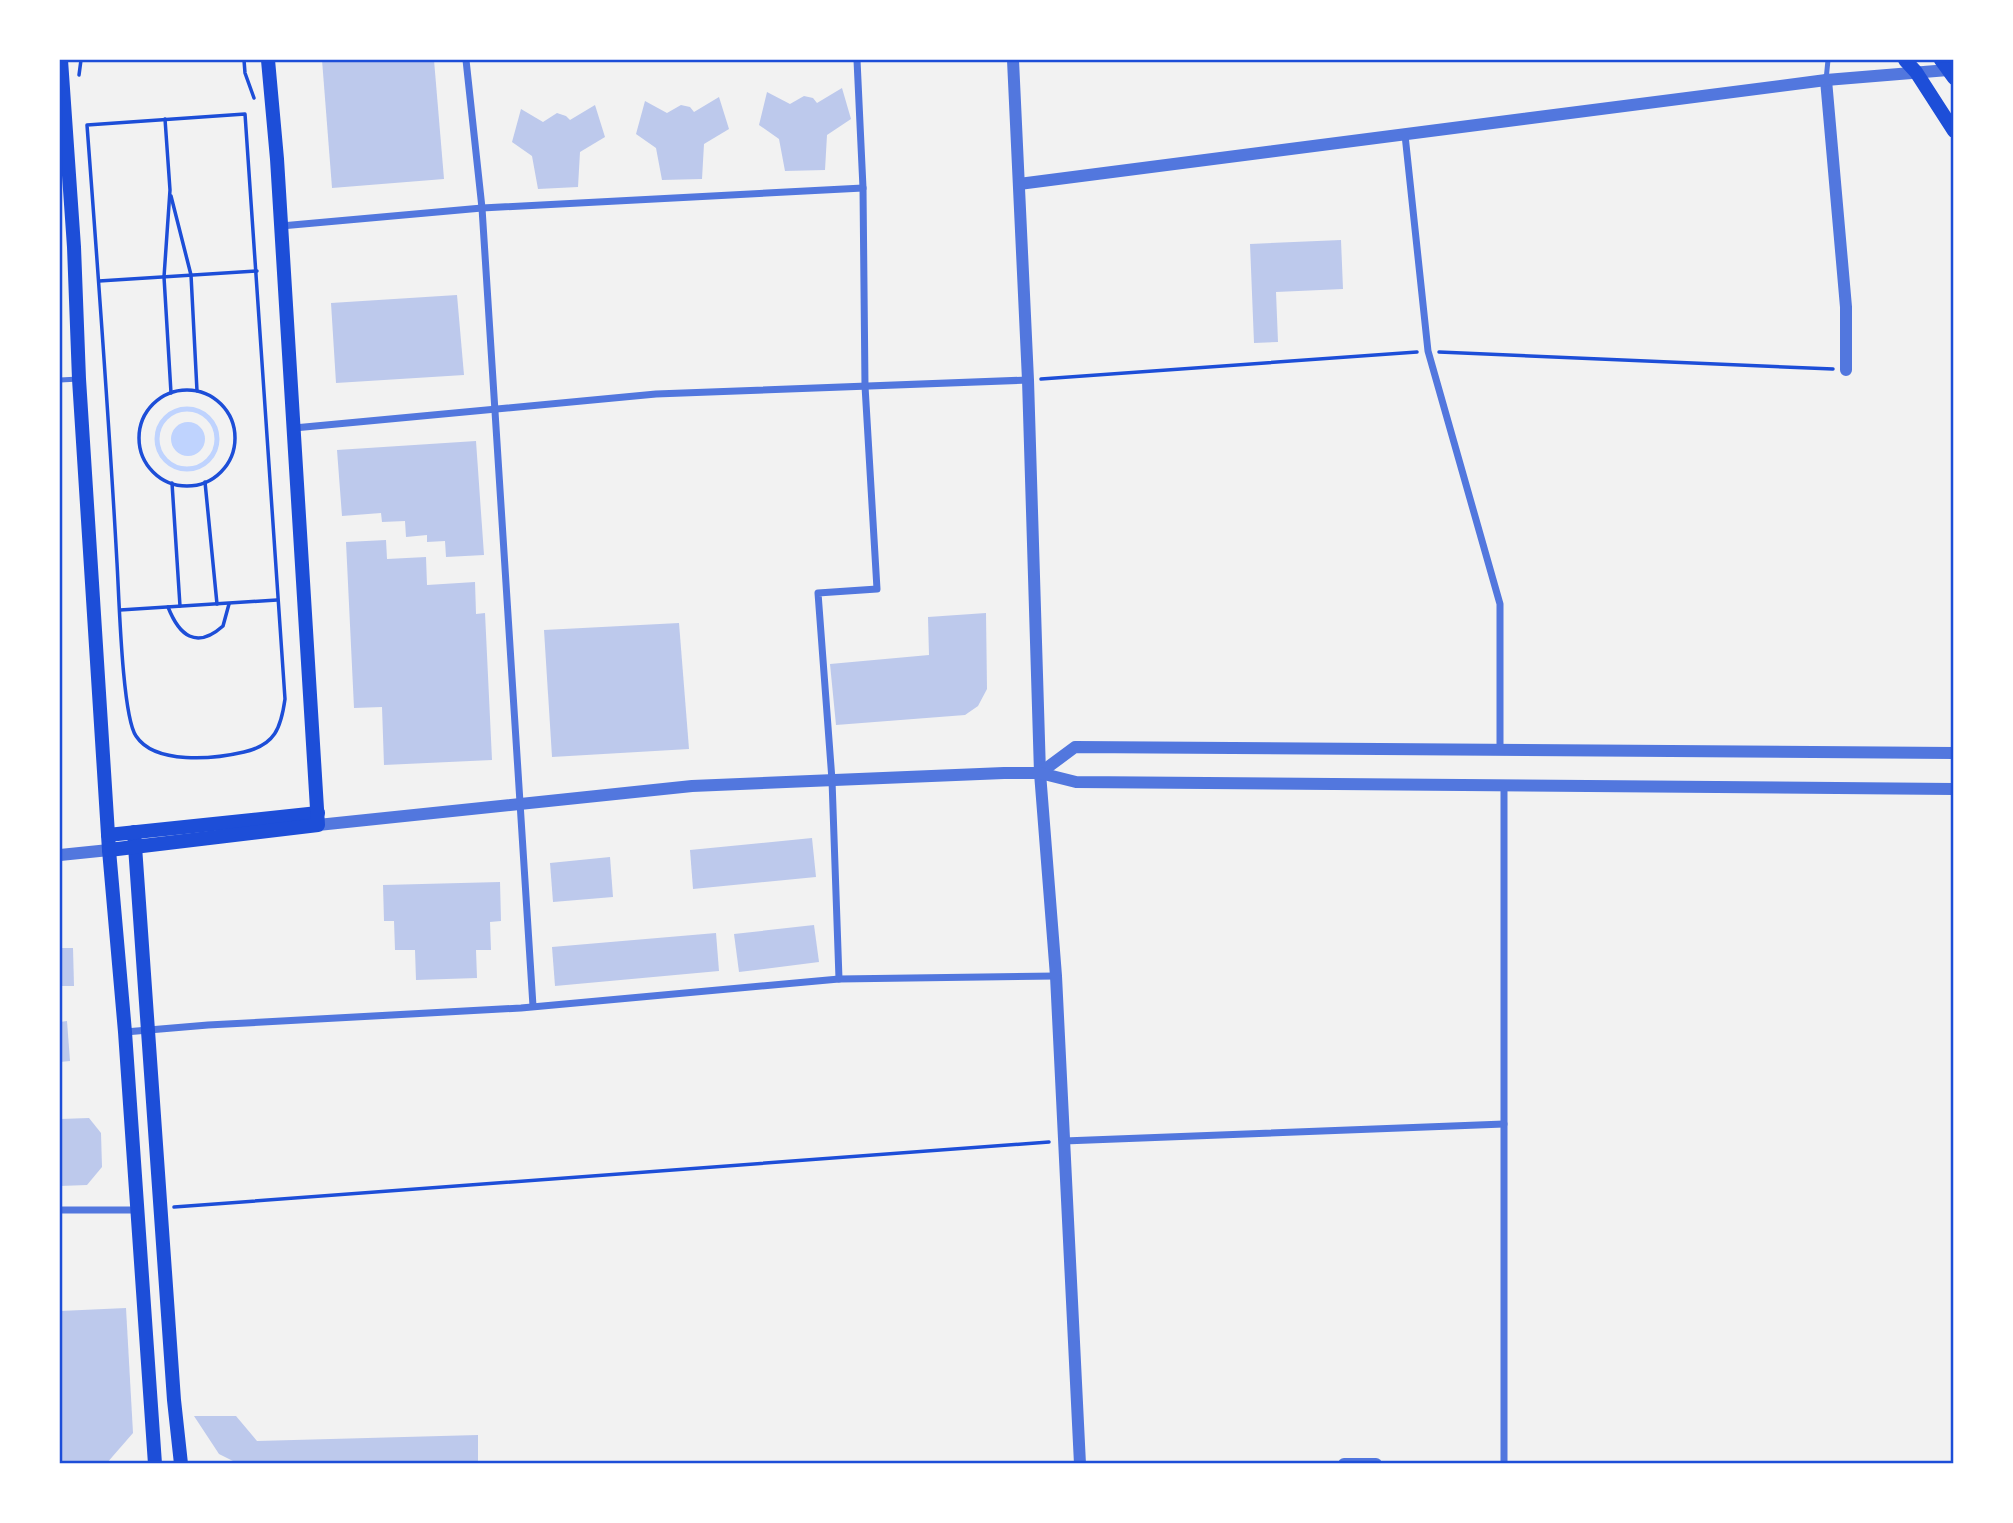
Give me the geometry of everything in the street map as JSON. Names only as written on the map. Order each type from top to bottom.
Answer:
[{"type":"main road","points":[[61,60],[108,843],[125,1032],[155,1464]]},
{"type":"main road","points":[[108,843],[318,819],[274,111],[268,60]]},
{"type":"main road","points":[[1905,60],[1916,72],[1954,131]]},
{"type":"main road","points":[[134,840],[174,1400],[181,1464]]},
{"type":"street","points":[[467,60],[482,208],[533,1006]]},
{"type":"street","points":[[839,979],[832,780],[818,593],[877,589],[865,386],[863,188],[857,60]]},
{"type":"street","points":[[1013,60],[1028,380],[1040,773],[1056,976],[1080,1464]]},
{"type":"street","points":[[1019,184],[1826,80],[1950,69]]},
{"type":"street","points":[[1826,80],[1846,307],[1846,370]]},
{"type":"street","points":[[1405,135],[1428,351],[1500,604],[1500,749]]},
{"type":"street","points":[[281,226],[482,208],[863,188]]},
{"type":"street","points":[[294,428],[656,394],[1028,380]]},
{"type":"street","points":[[1040,773],[1075,747],[1954,753]]},
{"type":"street","points":[[318,819],[345,822],[692,786],[1040,773],[1076,782],[1954,789]]},
{"type":"street","points":[[1504,785],[1504,1464]]},
{"type":"street","points":[[60,855],[77,853],[108,843]]},
{"type":"street","points":[[125,1032],[533,1006],[839,979],[1056,976]]},
{"type":"street","points":[[1065,1141],[1504,1124]]},
{"type":"street","points":[[60,1210],[136,1210]]},
{"type":"street","points":[[1344,1464],[1376,1464]]},
{"type":"lane","points":[[1826,80],[1828,60]]},
{"type":"lane","points":[[60,380],[79,379]]},
{"type":"path","points":[[245,114],[285,699],[282,723],[262,747],[236,754],[177,758],[163,756],[143,745],[135,735],[129,715],[87,125],[165,119],[245,114]]},
{"type":"path","points":[[165,119],[170,190],[164,277],[171,393]]},
{"type":"path","points":[[170,190],[191,275],[197,391]]},
{"type":"path","points":[[99,281],[257,271]]},
{"type":"path","points":[[197,391],[211,397],[223,407],[231,419],[233,449],[228,463],[218,474],[205,482],[191,486],[172,483],[159,477],[147,465],[140,450],[139,434],[143,418],[152,404],[171,393],[197,391]]},
{"type":"path","points":[[205,482],[217,604]]},
{"type":"path","points":[[172,483],[180,606]]},
{"type":"path","points":[[120,610],[277,600]]},
{"type":"path","points":[[168,607],[175,624],[183,633],[195,638],[215,634],[223,626],[229,603]]},
{"type":"path","points":[[160,1208],[1065,1141]]},
{"type":"water","points":[[188,422],[200,427],[205,439],[200,451],[188,456],[176,451],[171,439],[176,427]]},
{"type":"building","points":[[322,60],[434,60],[444,179],[332,188]]},
{"type":"building","points":[[842,88],[851,119],[827,135],[825,170],[785,171],[779,139],[759,125],[767,92],[790,104],[804,96],[813,98],[817,103]]},
{"type":"building","points":[[719,97],[729,129],[704,144],[702,179],[662,180],[656,148],[636,134],[645,101],[667,113],[681,105],[690,107],[694,112]]},
{"type":"building","points":[[595,105],[605,137],[580,152],[578,187],[538,189],[532,156],[512,142],[521,109],[543,122],[557,113],[570,120]]},
{"type":"building","points":[[1341,240],[1343,289],[1276,292],[1278,342],[1254,343],[1250,244]]},
{"type":"building","points":[[457,295],[464,375],[336,383],[331,303]]},
{"type":"building","points":[[476,441],[484,555],[446,557],[445,541],[427,542],[427,535],[406,537],[405,521],[382,522],[381,513],[342,516],[337,450]]},
{"type":"building","points":[[386,540],[387,559],[426,557],[427,585],[475,582],[476,614],[485,613],[492,760],[384,765],[382,707],[354,708],[346,542]]},
{"type":"building","points":[[986,613],[987,689],[978,706],[965,715],[836,725],[830,664],[929,655],[928,617]]},
{"type":"building","points":[[679,623],[689,749],[552,757],[544,630]]},
{"type":"building","points":[[812,838],[816,877],[693,889],[690,850]]},
{"type":"building","points":[[610,857],[613,897],[553,902],[550,863]]},
{"type":"building","points":[[500,882],[501,921],[490,922],[491,950],[476,950],[477,978],[416,980],[415,950],[395,950],[394,921],[384,921],[383,885]]},
{"type":"building","points":[[814,925],[819,962],[739,972],[734,934]]},
{"type":"building","points":[[716,933],[719,971],[555,986],[552,947]]},
{"type":"building","points":[[60,948],[73,948],[74,986],[60,986]]},
{"type":"building","points":[[67,1021],[70,1061],[60,1062],[60,1022]]},
{"type":"building","points":[[89,1118],[101,1133],[102,1167],[87,1185],[60,1186],[60,1119]]},
{"type":"building","points":[[126,1308],[133,1433],[106,1464],[60,1464],[60,1311]]},
{"type":"building","points":[[194,1416],[236,1416],[257,1441],[478,1435],[478,1464],[239,1464],[219,1454]]},
{"type":"waterway","points":[[181,409],[193,409],[212,422],[217,439],[215,451],[204,464],[193,469],[181,469],[162,456],[157,445],[157,433],[170,414],[181,409]]}]
